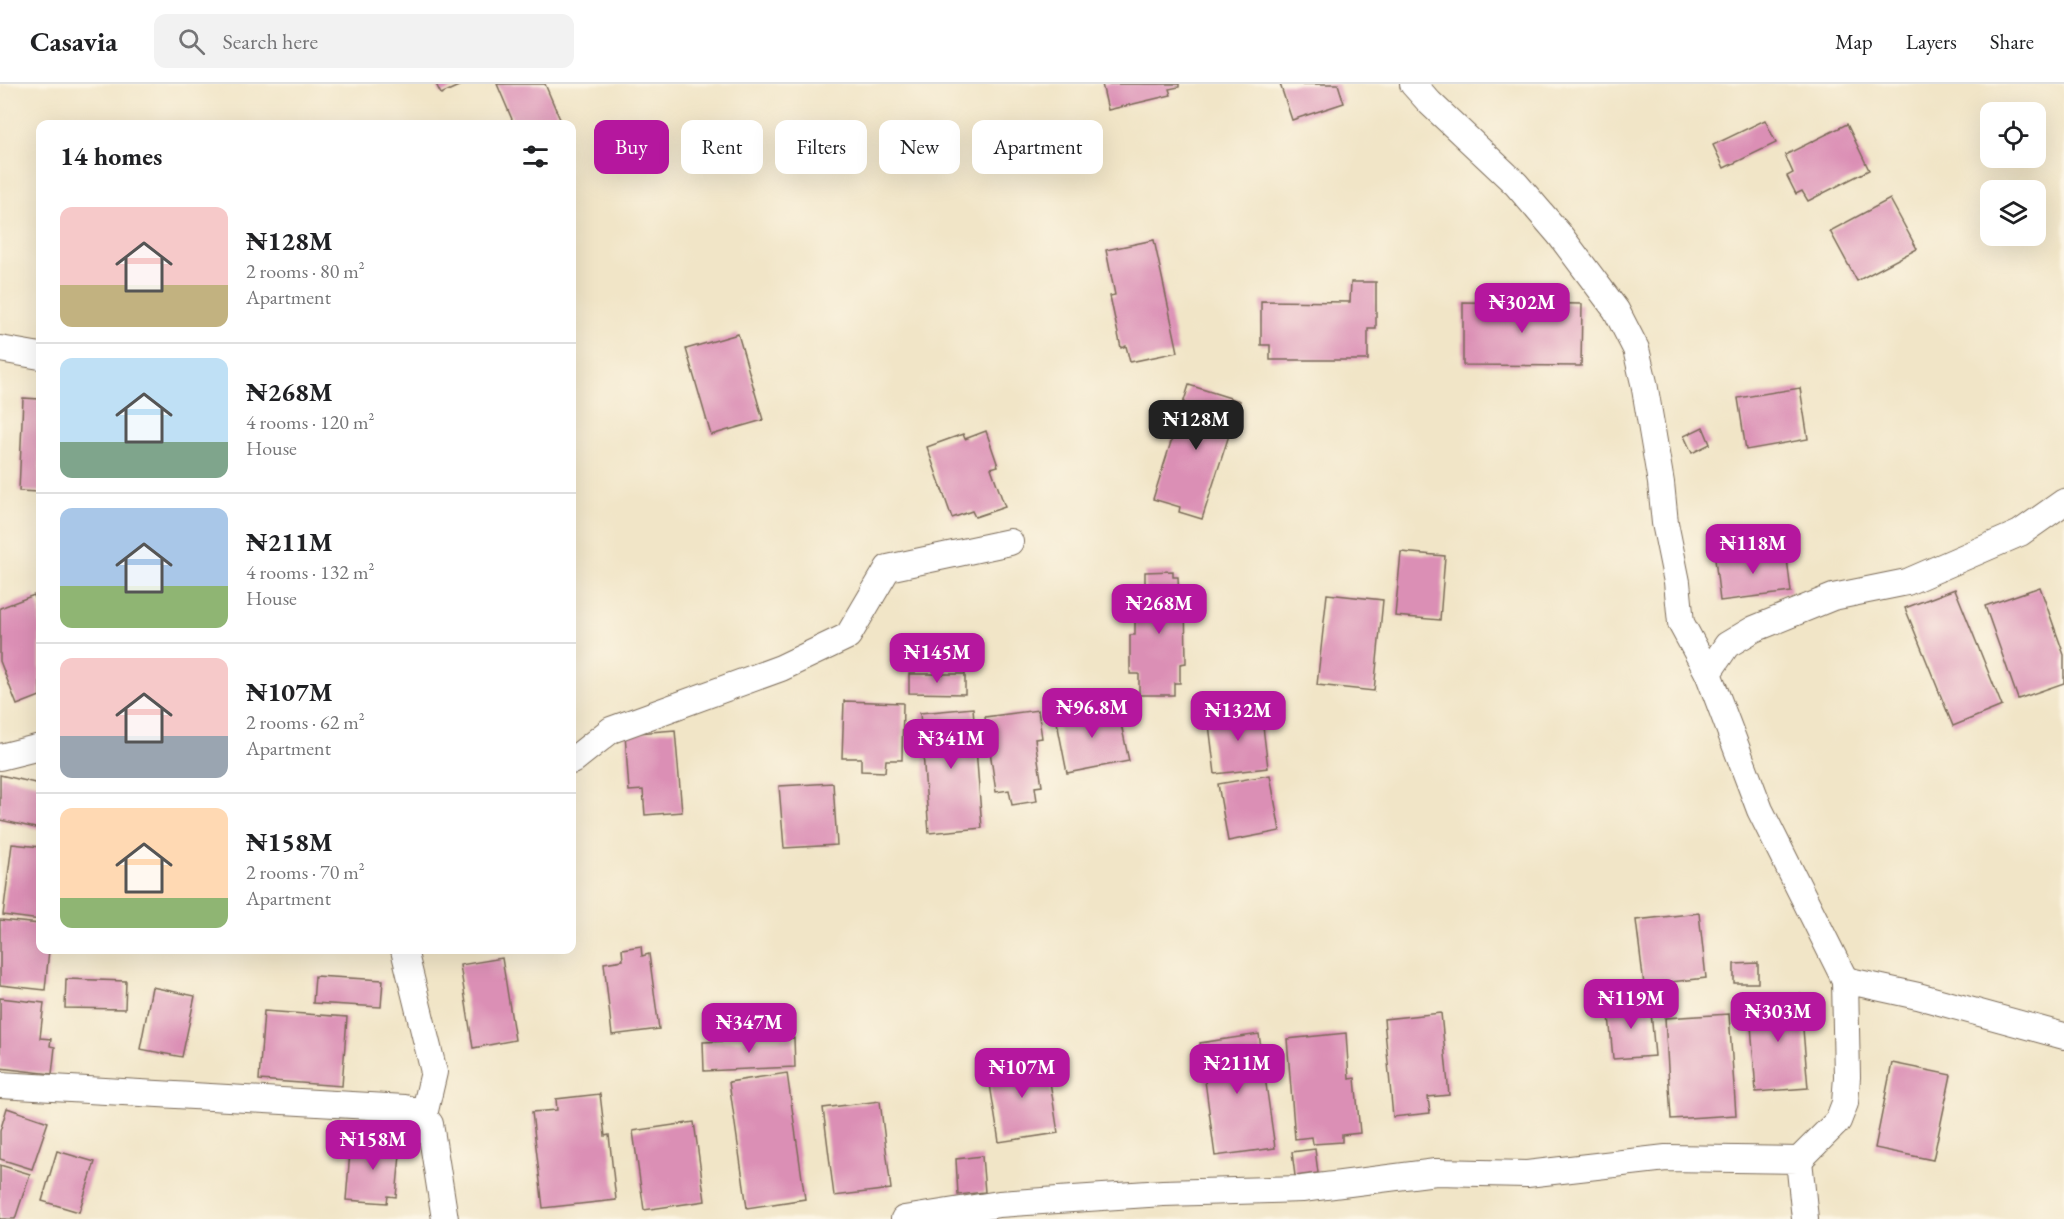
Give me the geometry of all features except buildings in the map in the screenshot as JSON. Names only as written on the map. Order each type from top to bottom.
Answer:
[{"type":"street","points":[[904,1219],[1000,1212],[1163,1193],[1302,1189],[1436,1172],[1527,1174],[1666,1158],[1799,1160],[1838,1120],[1845,1103],[1847,1077],[1845,980],[1760,810],[1708,673],[1681,623],[1677,582],[1665,523],[1661,483],[1636,349],[1616,310],[1559,234],[1516,184],[1413,84]]},
{"type":"street","points":[[0,349],[36,355]]},
{"type":"street","points":[[1708,673],[1727,645],[1754,629],[1833,597],[1907,582],[2020,533],[2064,502]]},
{"type":"street","points":[[576,758],[611,730],[781,668],[848,636],[888,568],[1010,542]]},
{"type":"street","points":[[0,757],[36,748]]},
{"type":"street","points":[[405,954],[434,1072],[424,1115]]},
{"type":"street","points":[[1845,980],[1918,996],[2064,1036]]},
{"type":"street","points":[[0,1085],[405,1108],[424,1115],[430,1124],[445,1219]]},
{"type":"street","points":[[1799,1160],[1805,1219]]}]
